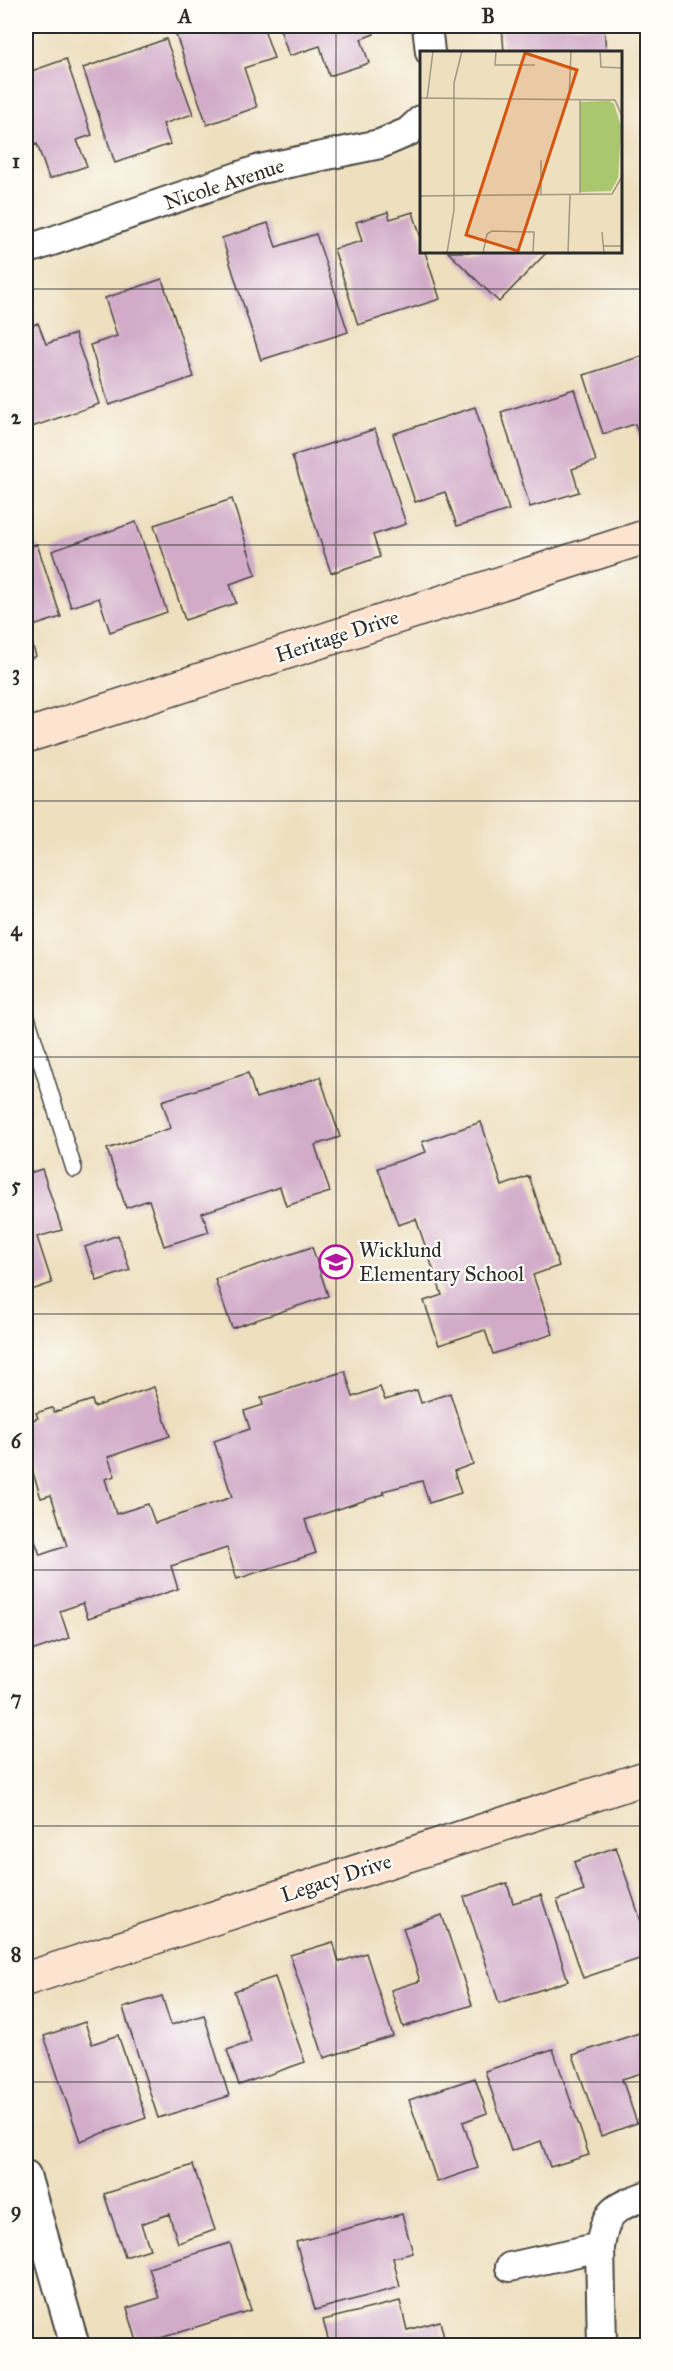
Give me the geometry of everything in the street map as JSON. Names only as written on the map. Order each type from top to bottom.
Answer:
[{"type":"street","points":[[427,26],[430,51]]},
{"type":"street","name":"Nicole Avenue","points":[[26,250],[261,169],[380,144],[408,132],[420,121]]},
{"type":"street","name":"Heritage Drive","points":[[26,736],[648,536]]},
{"type":"street","name":"Legacy Drive","points":[[26,1979],[648,1777]]},
{"type":"street","points":[[26,2175],[75,2346]]},
{"type":"street","points":[[602,2346],[600,2247],[603,2224],[617,2207],[648,2195]]},
{"type":"street","points":[[510,2267],[600,2247]]},
{"type":"lane","points":[[26,1014],[74,1169]]},
{"type":"building","points":[[173,26],[263,26],[274,58],[244,68],[257,107],[207,125]]},
{"type":"building","points":[[279,26],[371,26],[374,34],[361,39],[369,63],[329,76],[320,46],[289,56]]},
{"type":"building","points":[[604,26],[606,51],[504,51],[502,27]]},
{"type":"building","points":[[166,39],[193,114],[163,124],[170,144],[115,163],[83,68]]},
{"type":"building","points":[[66,59],[92,135],[77,140],[87,166],[49,179],[37,144],[26,148],[26,73]]},
{"type":"building","points":[[388,212],[390,219],[413,212],[420,235],[420,254],[426,254],[440,299],[358,325],[334,249],[362,241],[356,222]]},
{"type":"building","points":[[268,223],[276,247],[316,234],[348,332],[261,360],[222,238]]},
{"type":"building","points":[[450,254],[545,254],[499,302]]},
{"type":"building","points":[[162,279],[194,377],[109,405],[90,345],[117,336],[105,298]]},
{"type":"building","points":[[38,323],[46,344],[75,334],[99,404],[26,429],[26,328]]},
{"type":"building","points":[[648,354],[647,460],[635,424],[603,434],[584,375]]},
{"type":"building","points":[[574,389],[596,461],[572,469],[579,492],[530,507],[501,412]]},
{"type":"building","points":[[475,407],[509,510],[457,526],[445,492],[415,502],[393,434]]},
{"type":"building","points":[[375,429],[406,524],[373,535],[380,557],[331,573],[292,456]]},
{"type":"building","points":[[232,499],[256,575],[230,584],[236,603],[185,620],[154,525]]},
{"type":"building","points":[[136,522],[167,612],[110,632],[99,598],[71,607],[52,551]]},
{"type":"building","points":[[37,544],[61,617],[27,628],[36,656],[26,660],[26,548]]},
{"type":"building","points":[[248,1073],[256,1098],[320,1077],[340,1137],[315,1145],[330,1192],[286,1206],[280,1187],[202,1213],[209,1232],[164,1246],[149,1200],[126,1208],[107,1149],[171,1128],[162,1101]]},
{"type":"building","points":[[481,1122],[502,1186],[529,1176],[559,1266],[533,1275],[553,1334],[493,1354],[485,1330],[439,1345],[424,1301],[442,1295],[416,1219],[398,1225],[378,1168],[426,1152],[422,1142]]},
{"type":"building","points":[[42,1169],[62,1230],[37,1237],[52,1283],[26,1292],[26,1174]]},
{"type":"building","points":[[118,1235],[130,1270],[97,1281],[85,1247]]},
{"type":"building","points":[[312,1247],[328,1296],[232,1328],[215,1279]]},
{"type":"building","points":[[345,1371],[353,1397],[380,1387],[385,1400],[417,1390],[421,1403],[450,1393],[473,1464],[454,1471],[461,1493],[429,1503],[422,1481],[383,1491],[384,1494],[305,1520],[316,1553],[237,1579],[227,1548],[171,1566],[178,1589],[88,1618],[83,1603],[60,1611],[69,1638],[26,1653],[26,1525],[29,1524],[40,1555],[67,1546],[51,1495],[41,1498],[26,1450],[26,1422],[38,1418],[36,1413],[52,1408],[54,1412],[92,1400],[94,1407],[154,1387],[170,1436],[108,1457],[115,1476],[105,1479],[116,1514],[148,1504],[155,1523],[232,1497],[214,1441],[250,1429],[244,1411],[263,1405],[261,1398]]},
{"type":"building","points":[[616,1847],[648,1942],[648,1956],[583,1978],[557,1900],[584,1891],[574,1862]]},
{"type":"building","points":[[507,1883],[513,1903],[541,1895],[568,1981],[499,2003],[464,1897]]},
{"type":"building","points":[[442,1915],[472,2005],[403,2027],[391,1990],[420,1981],[403,1928]]},
{"type":"building","points":[[333,1942],[339,1962],[366,1953],[393,2036],[324,2058],[290,1955]]},
{"type":"building","points":[[275,1977],[305,2062],[239,2085],[227,2050],[251,2042],[234,1991]]},
{"type":"building","points":[[162,1996],[171,2025],[204,2015],[229,2096],[158,2118],[123,2008]]},
{"type":"building","points":[[85,2022],[92,2044],[118,2035],[146,2118],[80,2141],[44,2036]]},
{"type":"building","points":[[639,2033],[648,2057],[648,2071],[622,2079],[637,2123],[601,2136],[573,2055]]},
{"type":"building","points":[[553,2049],[589,2155],[550,2167],[541,2141],[511,2151],[485,2071]]},
{"type":"building","points":[[475,2078],[487,2113],[463,2122],[478,2168],[437,2182],[409,2100]]},
{"type":"building","points":[[193,2165],[215,2230],[178,2243],[169,2214],[141,2224],[150,2249],[125,2257],[104,2194]]},
{"type":"building","points":[[402,2214],[413,2253],[393,2258],[400,2287],[315,2310],[296,2242]]},
{"type":"building","points":[[230,2243],[251,2310],[138,2345],[127,2308],[159,2298],[149,2268]]},
{"type":"building","points":[[400,2301],[407,2330],[440,2321],[446,2346],[330,2346],[323,2320]]},
{"type":"place","name":"Wicklund Elementary School","points":[[336,1262]]}]
